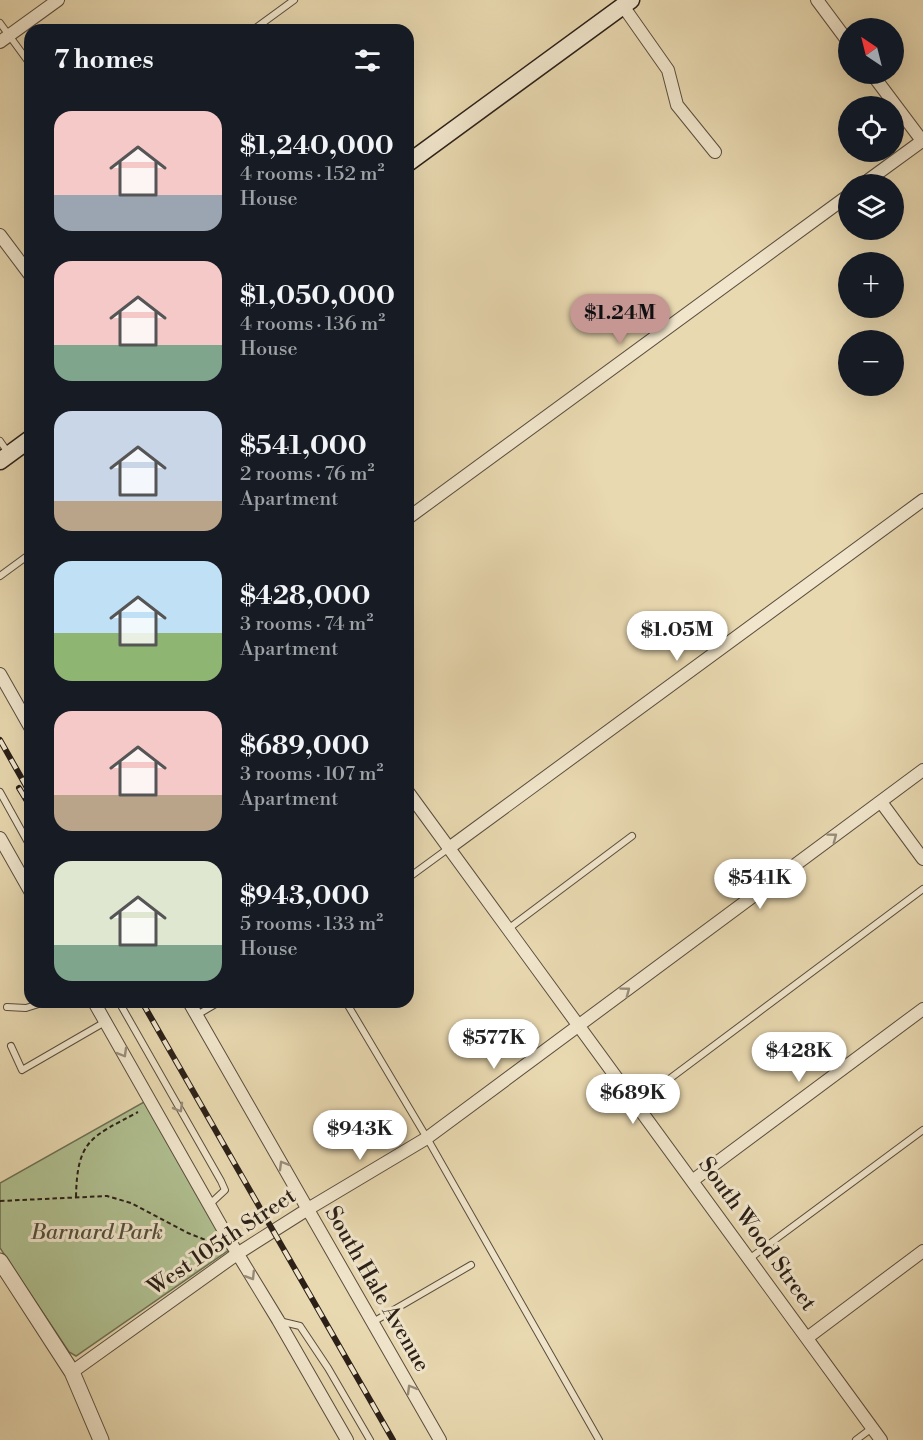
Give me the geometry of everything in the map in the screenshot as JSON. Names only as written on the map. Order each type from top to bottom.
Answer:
[{"type":"main road","points":[[414,159],[627,3]]},
{"type":"main road","points":[[3,452],[24,442]]},
{"type":"street","points":[[25,24],[58,0]]},
{"type":"street","points":[[817,0],[838,28]]},
{"type":"street","points":[[627,3],[668,70],[677,105],[715,152]]},
{"type":"street","points":[[4,39],[24,25]]},
{"type":"street","points":[[877,174],[923,142],[880,84]]},
{"type":"street","points":[[414,514],[838,203]]},
{"type":"street","points":[[0,235],[24,267]]},
{"type":"street","points":[[449,848],[923,500]]},
{"type":"street","points":[[0,674],[24,716]]},
{"type":"street","name":"West 105th Street","points":[[72,1372],[237,1254],[427,1138],[923,770]]},
{"type":"street","name":"South Wood Street","points":[[414,800],[881,1440]]},
{"type":"street","points":[[881,802],[923,859]]},
{"type":"street","points":[[1,843],[24,881]]},
{"type":"street","points":[[97,1008],[237,1254],[347,1440]]},
{"type":"street","name":"South Hale Avenue","points":[[192,1008],[440,1440]]},
{"type":"street","points":[[692,1181],[923,1009]]},
{"type":"street","points":[[807,1338],[923,1251]]},
{"type":"street","points":[[0,1261],[72,1372],[101,1440]]},
{"type":"lane","points":[[261,24],[294,0]]},
{"type":"lane","points":[[0,23],[4,39],[24,58]]},
{"type":"lane","points":[[0,576],[24,558]]},
{"type":"lane","points":[[0,792],[24,835]]},
{"type":"lane","points":[[508,929],[632,836]]},
{"type":"lane","points":[[414,874],[449,848]]},
{"type":"lane","points":[[636,1104],[923,889]]},
{"type":"lane","points":[[7,1007],[24,1008]]},
{"type":"lane","points":[[122,1008],[221,1180],[225,1190],[209,1205]]},
{"type":"lane","points":[[196,1015],[208,1008]]},
{"type":"lane","points":[[350,1008],[427,1138],[599,1440]]},
{"type":"lane","points":[[11,1046],[22,1070],[105,1022]]},
{"type":"lane","points":[[749,1259],[923,1130]]},
{"type":"lane","points":[[372,1322],[471,1265]]},
{"type":"lane","points":[[278,1320],[300,1326],[328,1368],[370,1440]]},
{"type":"lane","points":[[856,1440],[872,1428]]},
{"type":"path","points":[[76,1197],[76,1173],[82,1152],[93,1136],[138,1112]]},
{"type":"path","points":[[0,1201],[107,1196],[131,1203],[188,1233],[213,1243]]},
{"type":"green space","name":"Barnard Park","points":[[144,1102],[229,1250],[76,1356],[69,1352],[0,1248],[0,1183]]},
{"type":"railway","points":[[0,740],[24,782]]},
{"type":"railway","points":[[19,788],[24,796]]},
{"type":"railway","points":[[145,1008],[393,1440]]}]
